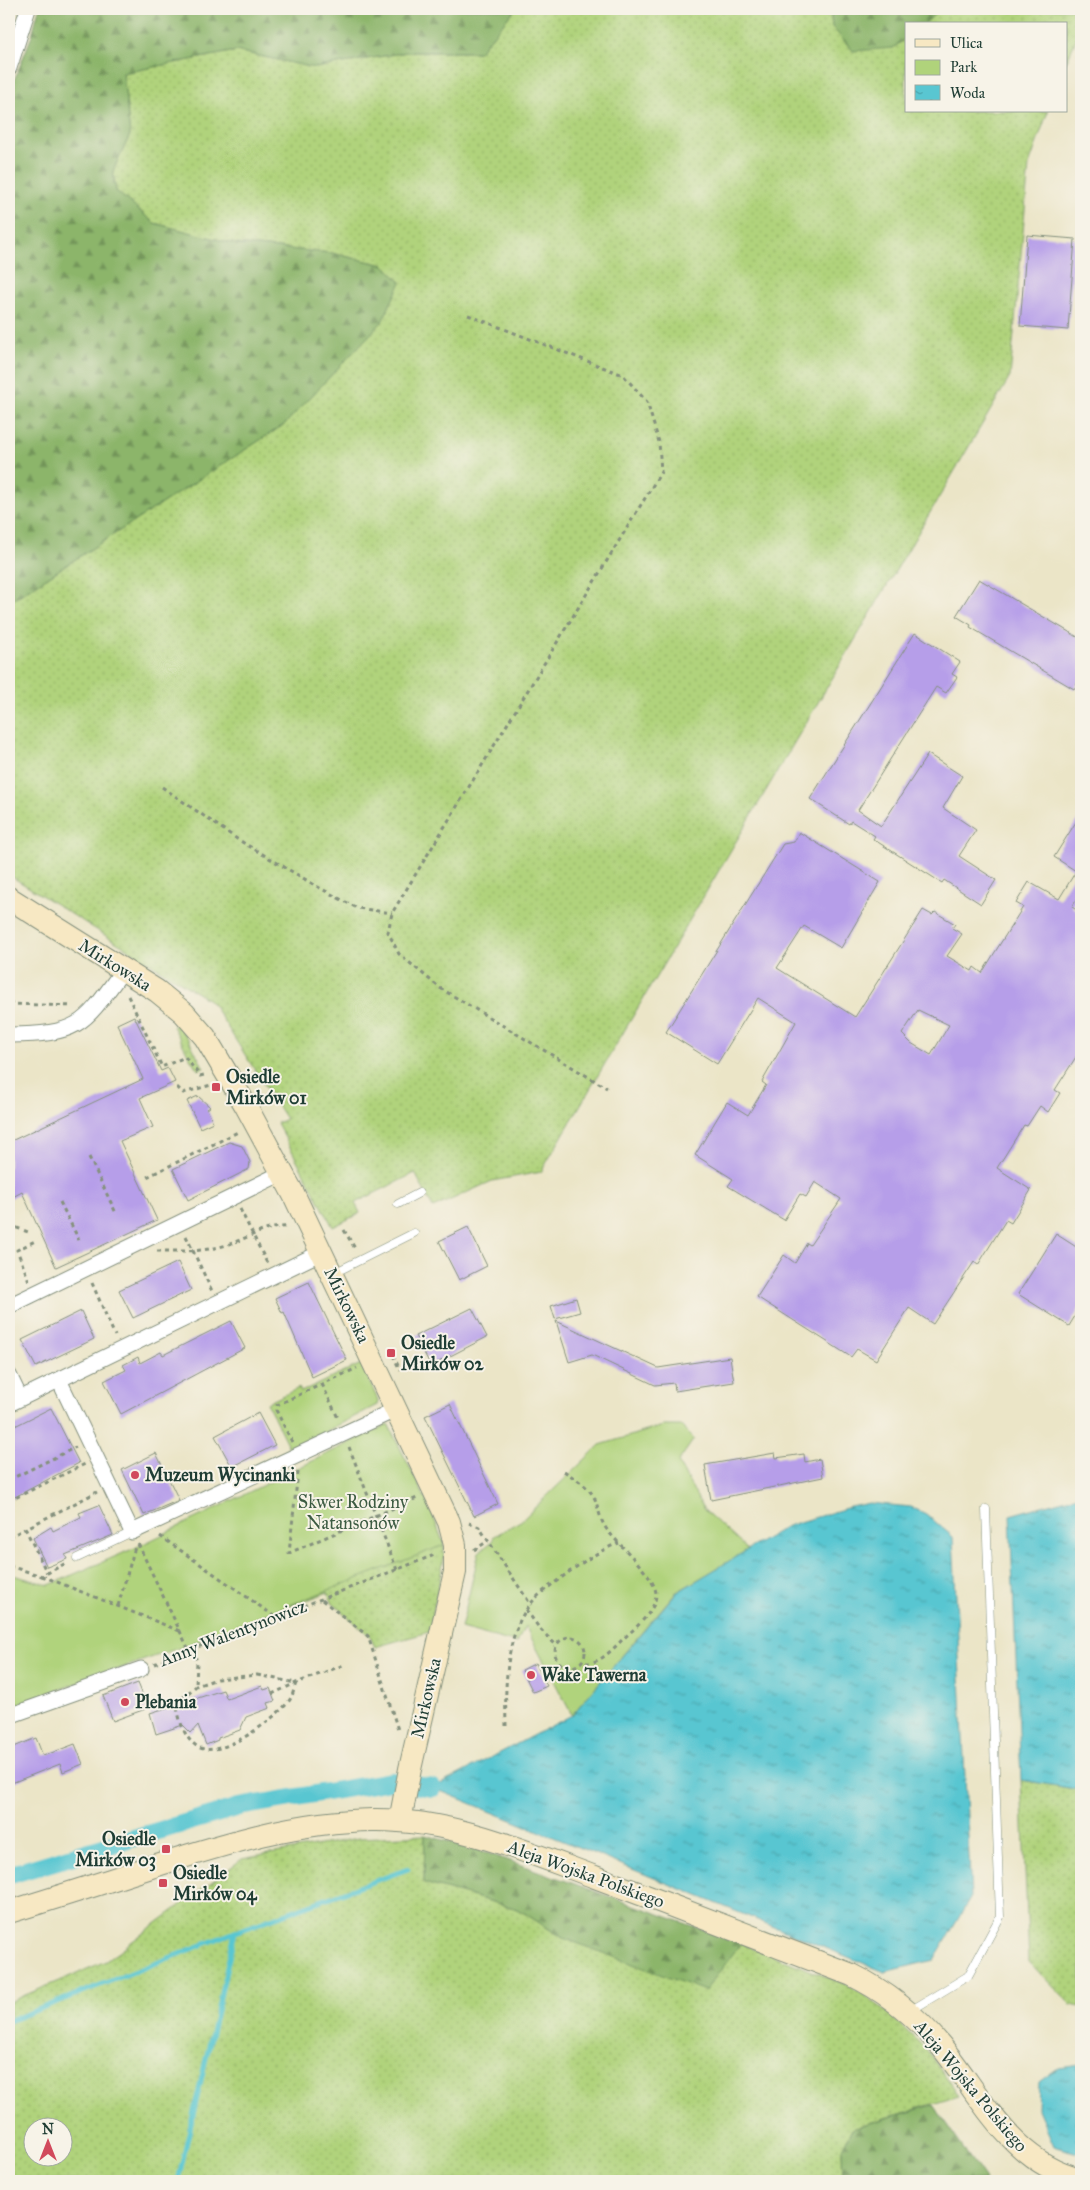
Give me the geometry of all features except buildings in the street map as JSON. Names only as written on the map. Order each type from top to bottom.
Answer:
[{"type":"street","points":[[9,68],[28,9]]},
{"type":"street","name":"Mirkowska","points":[[9,898],[170,1001],[205,1037],[246,1106],[322,1252],[449,1522],[465,1548],[456,1562],[454,1581],[410,1769],[400,1821]]},
{"type":"street","points":[[9,1035],[52,1034],[76,1024],[95,1009],[123,970]]},
{"type":"street","points":[[9,1306],[282,1174]]},
{"type":"street","points":[[9,1375],[15,1401],[322,1252]]},
{"type":"street","points":[[59,1380],[139,1529],[300,1456],[397,1409]]},
{"type":"street","name":"Anny Walentynowicz","points":[[9,1716],[142,1669]]},
{"type":"street","name":"Aleja Wojska Polskiego","points":[[9,1912],[225,1843],[255,1836],[345,1822],[400,1821],[440,1827],[493,1841],[639,1893],[852,1975],[875,1986],[908,2012],[941,2046],[1018,2146],[1049,2168],[1081,2179]]},
{"type":"lane","points":[[398,1204],[419,1194]]},
{"type":"lane","points":[[332,1274],[414,1233]]},
{"type":"lane","points":[[908,2012],[968,1976],[1000,1917],[986,1509]]},
{"type":"lane","points":[[77,1558],[139,1529]]},
{"type":"path","points":[[468,315],[624,375],[648,402],[659,442],[661,472],[392,913],[388,932],[399,954],[440,988],[607,1088]]},
{"type":"path","points":[[162,787],[237,839],[318,887],[357,908],[392,913]]},
{"type":"path","points":[[9,1004],[75,1006]]},
{"type":"path","points":[[177,1087],[182,1093],[211,1086]]},
{"type":"path","points":[[147,1177],[241,1130]]},
{"type":"path","points":[[89,1157],[116,1213]]},
{"type":"path","points":[[234,1197],[270,1268]]},
{"type":"path","points":[[60,1202],[79,1240]]},
{"type":"path","points":[[180,1224],[214,1295]]},
{"type":"path","points":[[9,1225],[31,1233]]},
{"type":"path","points":[[155,1251],[193,1252],[220,1247],[275,1228],[296,1228]]},
{"type":"path","points":[[344,1230],[356,1250]]},
{"type":"path","points":[[28,1287],[29,1280],[17,1250],[35,1241]]},
{"type":"path","points":[[84,1287],[99,1279]]},
{"type":"path","points":[[92,1283],[118,1341]]},
{"type":"path","points":[[364,1365],[277,1405],[276,1410],[300,1456],[289,1553],[418,1497]]},
{"type":"path","points":[[322,1384],[344,1434],[397,1570]]},
{"type":"path","points":[[9,1480],[82,1444]]},
{"type":"path","points":[[9,1501],[90,1462]]},
{"type":"path","points":[[564,1471],[588,1489],[596,1502],[602,1522],[653,1583],[656,1593],[654,1604],[645,1617],[609,1652],[590,1663],[581,1662],[571,1666],[560,1663],[556,1656],[557,1646],[562,1639],[567,1637],[580,1640],[585,1650],[584,1658],[581,1662]]},
{"type":"path","points":[[9,1537],[97,1492],[104,1492]]},
{"type":"path","points":[[465,1521],[480,1527],[531,1604]]},
{"type":"path","points":[[25,1528],[47,1574]]},
{"type":"path","points":[[139,1529],[274,1616]]},
{"type":"path","name":"Anny Walentynowicz","points":[[142,1669],[274,1616],[322,1600],[397,1570],[488,1541]]},
{"type":"path","points":[[118,1606],[137,1542],[196,1661],[196,1686]]},
{"type":"path","points":[[506,1726],[506,1685],[509,1660],[526,1610],[553,1584],[590,1558],[619,1544]]},
{"type":"path","points":[[42,1576],[77,1558]]},
{"type":"path","points":[[9,1566],[42,1576],[180,1631]]},
{"type":"path","points":[[322,1600],[368,1636],[401,1739]]},
{"type":"path","points":[[526,1610],[540,1629],[557,1646]]},
{"type":"path","points":[[272,1694],[344,1665]]},
{"type":"path","points":[[257,1674],[296,1683],[290,1700],[255,1731],[221,1749],[199,1748],[186,1736],[176,1704],[196,1686],[217,1679],[257,1674]]},
{"type":"green space","points":[[39,9],[515,9],[479,52],[407,52],[315,68],[236,51],[123,73],[130,135],[113,171],[116,191],[154,223],[235,244],[331,253],[384,265],[401,282],[382,322],[285,424],[9,602],[9,534],[14,526],[9,522],[9,93],[31,38]]},
{"type":"green space","points":[[515,9],[830,9],[832,27],[893,48],[905,39],[905,112],[1048,112],[1029,165],[1010,377],[541,1172],[492,1181],[433,1208],[415,1173],[355,1203],[360,1213],[333,1227],[277,1123],[286,1119],[214,1006],[207,999],[9,875],[9,602],[285,424],[401,282],[384,265],[331,253],[235,244],[154,223],[116,191],[113,171],[130,135],[123,73],[236,51],[315,68],[407,52],[479,52]]},
{"type":"green space","points":[[830,9],[940,9],[926,22],[905,22],[905,39],[893,48],[853,51],[832,27]]},
{"type":"green space","points":[[940,9],[1081,9],[1081,27],[1068,58],[1068,22],[926,22]]},
{"type":"green space","points":[[176,1023],[188,1039],[204,1068],[198,1070],[190,1058],[173,1026]]},
{"type":"green space","points":[[361,1364],[378,1400],[377,1405],[290,1450],[267,1403],[299,1388],[301,1392]]},
{"type":"green space","points":[[388,1424],[430,1508],[444,1545],[444,1558],[429,1632],[375,1647],[369,1635],[332,1603],[328,1592],[191,1644]]},
{"type":"green space","name":"Skwer Rodziny Natansonów","points":[[388,1424],[430,1508],[444,1545],[182,1647],[9,1707],[9,1574],[49,1585],[135,1548]]},
{"type":"green space","points":[[663,1426],[681,1426],[694,1439],[678,1462],[704,1510],[748,1550],[675,1593],[572,1715],[525,1626],[517,1643],[461,1628],[479,1552],[494,1540],[493,1537],[522,1520],[600,1445]]},
{"type":"green space","points":[[1021,1780],[1081,1790],[1081,2007],[1071,2005],[1029,1962]]},
{"type":"green space","points":[[425,1835],[424,1883],[518,1909],[563,1938],[741,1943],[852,1987],[882,2008],[926,2049],[959,2096],[852,2128],[842,2149],[843,2181],[9,2181],[9,2002],[106,1961],[242,1859],[359,1838]]},
{"type":"green space","points":[[425,1835],[476,1849],[741,1943],[705,1991],[563,1938],[518,1909],[424,1883]]},
{"type":"green space","points":[[933,2105],[986,2181],[843,2181],[842,2149],[852,2128]]},
{"type":"water","points":[[1081,1495],[1081,1790],[1021,1780],[1010,1515]]},
{"type":"water","points":[[869,1503],[911,1507],[926,1514],[953,1537],[971,1897],[934,1960],[885,1972],[433,1788],[572,1715],[676,1593],[787,1526]]},
{"type":"water","points":[[1081,2065],[1081,2154],[1054,2146],[1038,2109],[1039,2082],[1058,2068]]},
{"type":"waterway","points":[[9,1875],[239,1807],[391,1781],[433,1788]]},
{"type":"waterway","points":[[9,2021],[235,1932],[408,1869]]},
{"type":"waterway","points":[[178,2181],[235,1932]]},
{"type":"place","name":"Osiedle Mirków 01","points":[[216,1087]]},
{"type":"place","name":"Osiedle Mirków 02","points":[[391,1353]]},
{"type":"place","name":"Muzeum Wycinanki","points":[[135,1475]]},
{"type":"place","name":"Wake Tawerna","points":[[531,1675]]},
{"type":"place","name":"Plebania","points":[[125,1702]]},
{"type":"place","name":"Osiedle Mirków 03","points":[[166,1849]]},
{"type":"place","name":"Osiedle Mirków 04","points":[[163,1883]]}]
